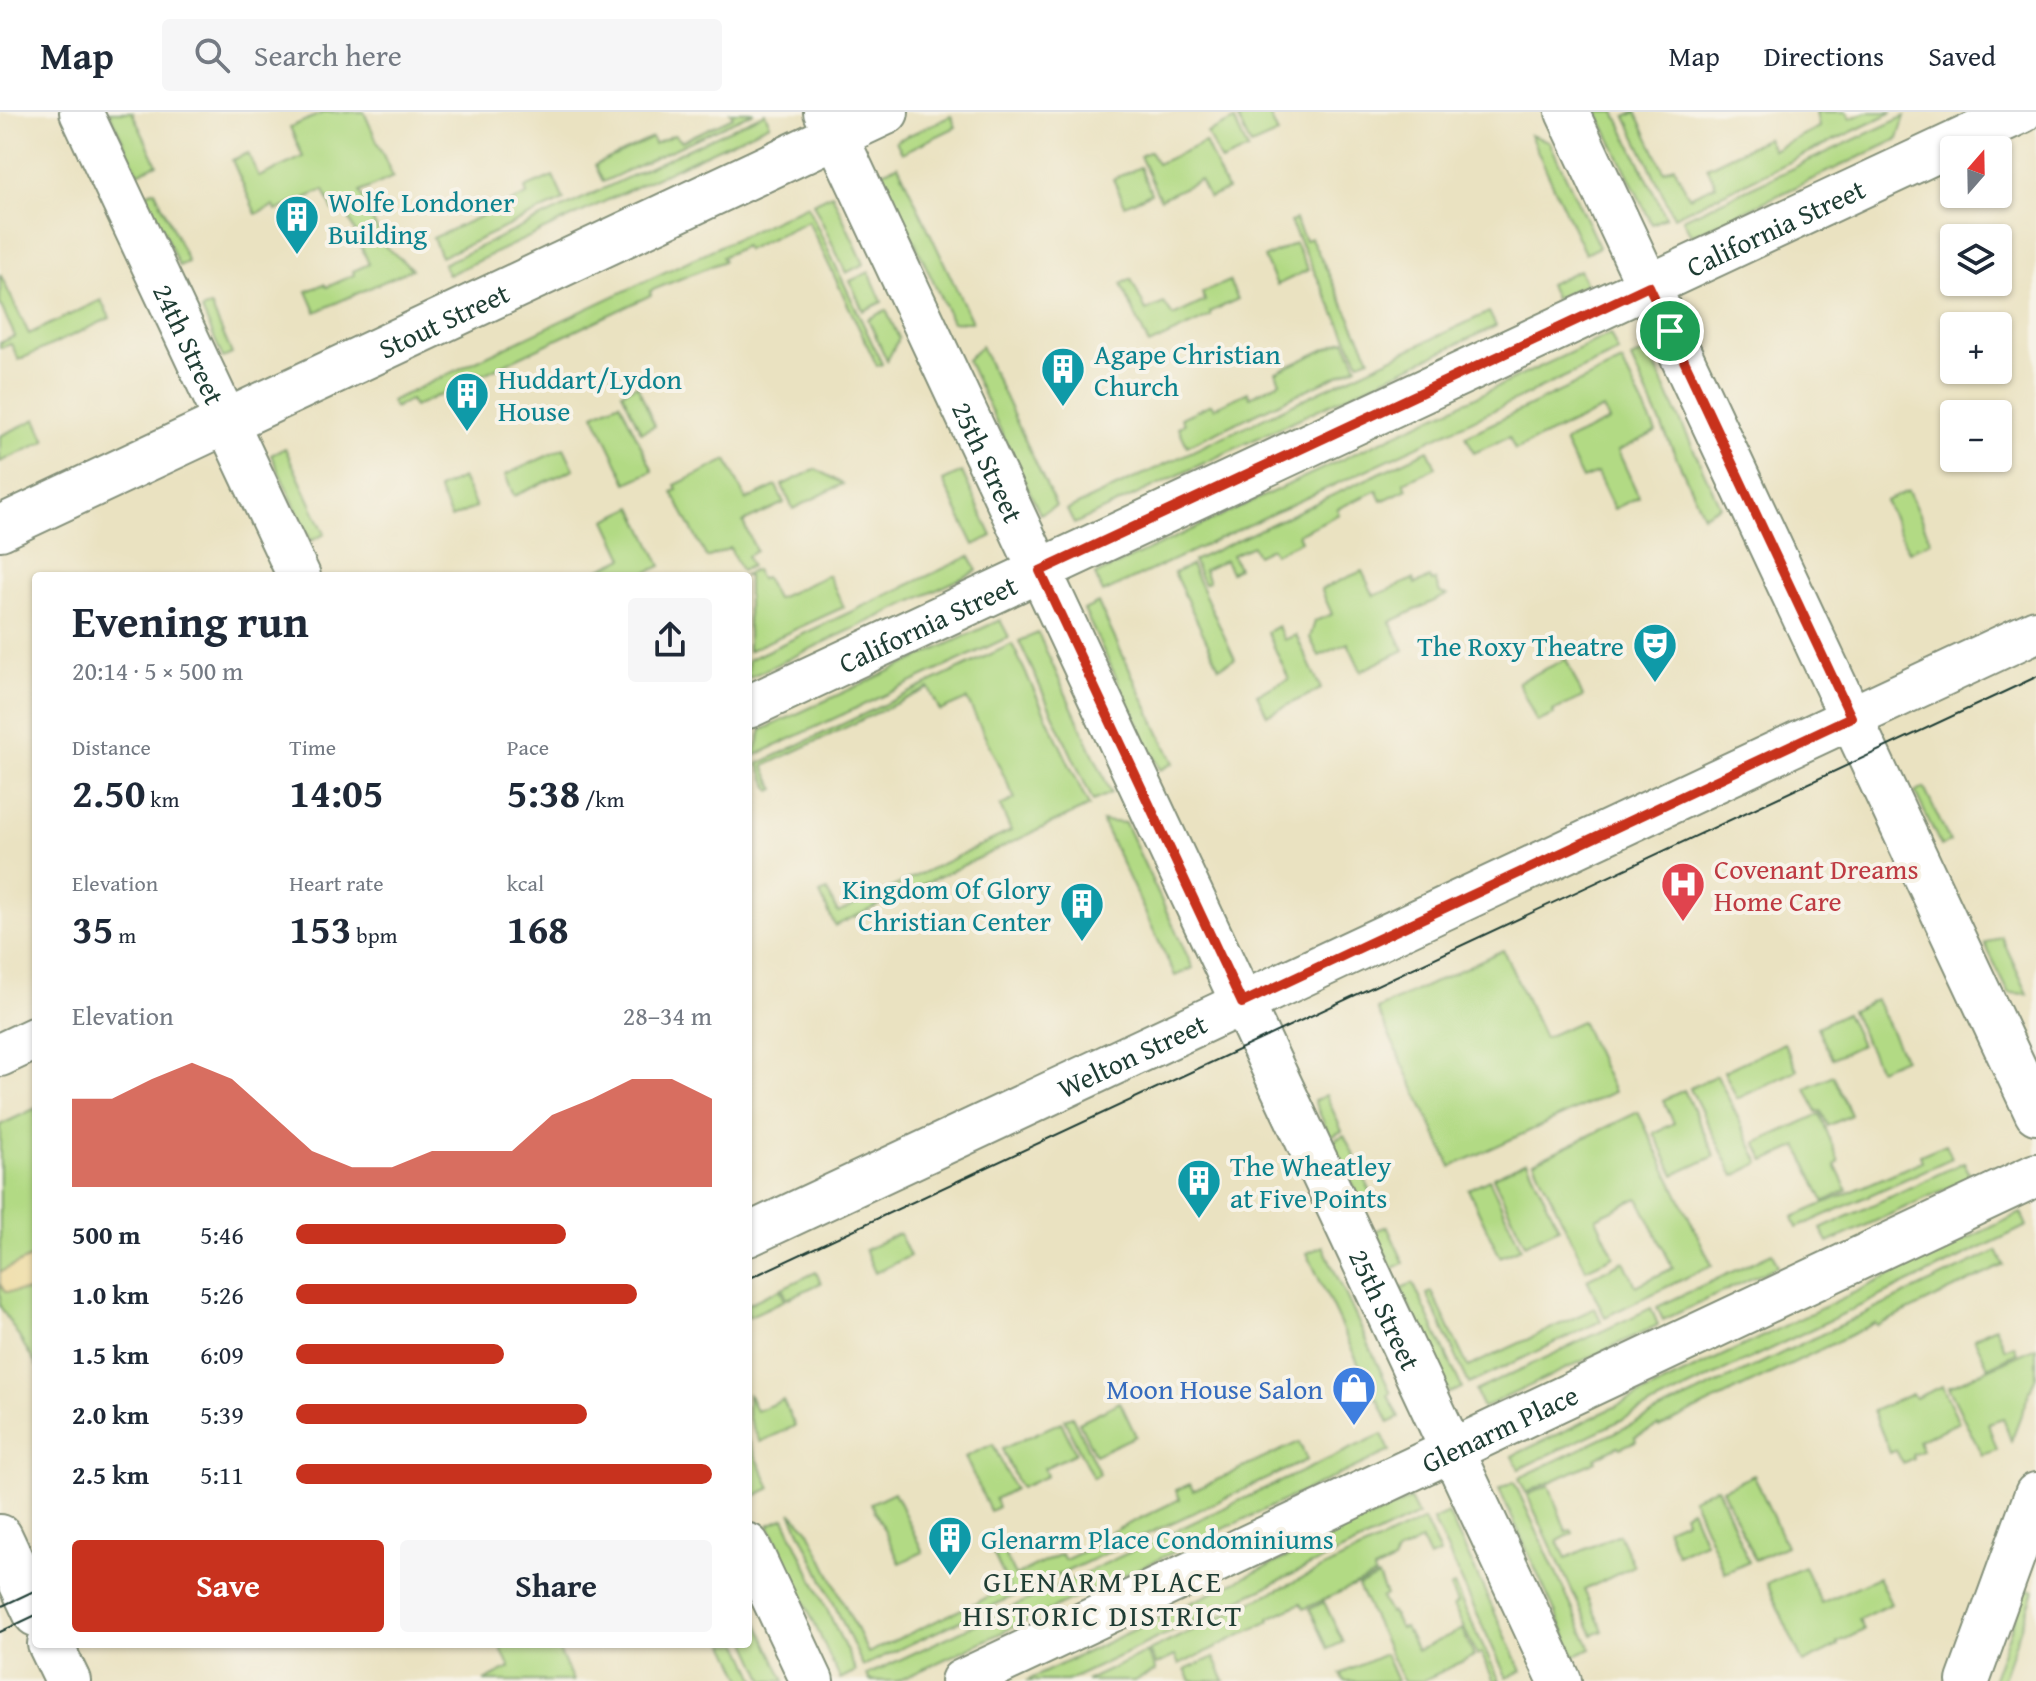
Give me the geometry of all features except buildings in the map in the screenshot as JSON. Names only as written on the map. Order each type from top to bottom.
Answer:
[{"type":"main road","name":"Stout Street","points":[[0,528],[227,421],[831,124],[886,112]]},
{"type":"main road","points":[[0,1537],[23,1586]]},
{"type":"main road","points":[[52,1648],[68,1681]]},
{"type":"street","name":"24th Street","points":[[81,112],[297,572]]},
{"type":"street","points":[[1567,112],[2036,1113]]},
{"type":"street","name":"California Street","points":[[752,705],[2021,112]]},
{"type":"street","name":"25th Street","points":[[831,124],[1560,1681]]},
{"type":"street","name":"Welton Street","points":[[752,1233],[2036,631]]},
{"type":"street","points":[[0,1055],[32,1040]]},
{"type":"street","name":"Glenarm Place","points":[[962,1681],[2036,1175]]},
{"type":"street","points":[[1968,1681],[2036,1494]]},
{"type":"street","points":[[752,1554],[812,1681]]},
{"type":"green space","points":[[109,112],[132,112],[157,164],[138,173]]},
{"type":"green space","points":[[325,112],[364,112],[393,177],[360,192],[384,245],[412,269],[316,312],[307,291],[324,284],[327,287],[354,275],[353,271],[369,264],[344,207],[333,211],[324,190],[276,211],[274,206],[256,214],[232,160],[248,153],[259,177],[303,157],[290,127]]},
{"type":"green space","points":[[730,112],[754,112],[603,182],[595,165],[652,138],[654,144],[674,135],[682,141],[733,117]]},
{"type":"green space","points":[[1252,112],[1268,112],[1278,134],[1251,146],[1238,119]]},
{"type":"green space","points":[[1597,112],[1615,112],[1666,217],[1652,224]]},
{"type":"green space","points":[[1636,112],[1664,171],[1674,166],[1689,197],[1716,185],[1707,167],[1767,138],[1773,150],[1819,127],[1816,112],[1847,112],[1850,119],[1866,112],[1893,112],[1674,217],[1626,117]]},
{"type":"green space","points":[[765,113],[770,124],[448,275],[443,264]]},
{"type":"green space","points":[[951,116],[956,127],[902,153],[896,141]]},
{"type":"green space","points":[[1905,116],[1898,139],[1691,236],[1683,219]]},
{"type":"green space","points":[[1234,120],[1248,150],[1221,162],[1207,133]]},
{"type":"green space","points":[[1530,135],[1549,141],[1599,247],[1585,254]]},
{"type":"green space","points":[[1205,142],[1227,190],[1209,198],[1200,180],[1160,199],[1140,156],[1150,151],[1157,164]]},
{"type":"green space","points":[[898,165],[972,322],[952,322],[882,172]]},
{"type":"green space","points":[[1140,167],[1151,193],[1125,205],[1113,179]]},
{"type":"green space","points":[[553,176],[564,200],[441,257],[433,238],[527,195],[525,188]]},
{"type":"green space","points":[[155,190],[188,262],[179,266],[146,194]]},
{"type":"green space","points":[[832,194],[864,264],[846,273],[813,203]]},
{"type":"green space","points":[[807,205],[882,364],[877,366],[808,221],[746,250],[744,246],[722,257],[724,261],[650,291],[651,295],[414,407],[410,400],[394,408],[391,401]]},
{"type":"green space","points":[[1295,220],[1305,240],[1311,238],[1370,358],[1359,362],[1290,222]]},
{"type":"green space","points":[[1295,243],[1308,270],[1277,285],[1264,258]]},
{"type":"green space","points":[[1579,270],[1586,284],[1555,299],[1549,284]]},
{"type":"green space","points":[[869,272],[882,302],[863,311],[850,281]]},
{"type":"green space","points":[[0,274],[29,334],[101,300],[110,318],[19,360],[11,344],[0,348],[0,343],[15,336],[0,304]]},
{"type":"green space","points":[[1131,279],[1146,311],[1164,303],[1173,316],[1205,301],[1202,293],[1229,281],[1238,299],[1210,312],[1211,316],[1149,345],[1121,284]]},
{"type":"green space","points":[[211,306],[232,354],[223,358],[202,310]]},
{"type":"green space","points":[[886,310],[899,338],[887,361],[868,319]]},
{"type":"green space","points":[[1489,312],[1496,326],[1074,524],[1067,510]]},
{"type":"green space","points":[[1610,334],[1618,352],[1103,593],[1095,575]]},
{"type":"green space","points":[[1345,340],[1357,366],[1187,446],[1178,427],[1184,424],[1181,418],[1211,404],[1214,408],[1248,392],[1250,397],[1280,382],[1276,372]]},
{"type":"green space","points":[[981,346],[1056,506],[1040,514],[967,360]]},
{"type":"green space","points":[[1648,351],[1720,506],[1703,515],[1631,359]]},
{"type":"green space","points":[[1622,362],[1656,432],[1618,451],[1639,497],[1614,509],[1597,473],[1582,479],[1564,442],[1609,421],[1603,409],[1515,450],[1509,437],[1474,453],[1466,436]]},
{"type":"green space","points":[[637,385],[655,426],[641,432],[622,392]]},
{"type":"green space","points":[[620,402],[653,471],[627,483],[594,414]]},
{"type":"green space","points":[[36,419],[46,441],[0,462],[0,436]]},
{"type":"green space","points":[[285,448],[325,534],[311,541],[271,455]]},
{"type":"green space","points":[[564,448],[574,469],[514,496],[505,475]]},
{"type":"green space","points":[[1428,450],[1436,467],[1404,482],[1407,489],[1382,501],[1377,490],[1337,509],[1339,514],[1298,534],[1301,541],[1274,554],[1271,548],[1257,555],[1252,546],[1232,555],[1238,568],[1231,572],[1225,560],[1204,570],[1209,582],[1204,584],[1193,561]]},
{"type":"green space","points":[[727,460],[746,500],[776,486],[784,503],[743,522],[756,551],[747,556],[751,566],[741,571],[730,548],[707,558],[672,492],[677,490],[675,485]]},
{"type":"green space","points":[[816,469],[843,484],[793,509],[782,485]]},
{"type":"green space","points":[[962,472],[992,536],[974,545],[943,481]]},
{"type":"green space","points":[[462,478],[476,507],[451,518],[438,489]]},
{"type":"green space","points":[[1908,491],[1931,541],[1909,552],[1885,501]]},
{"type":"green space","points":[[633,507],[661,566],[647,572],[594,572],[624,558],[606,520]]},
{"type":"green space","points":[[970,556],[977,571],[752,676],[752,658]]},
{"type":"green space","points":[[1191,565],[1235,659],[1219,667],[1174,573]]},
{"type":"green space","points":[[755,570],[760,579],[765,577],[776,599],[828,575],[844,607],[752,649],[751,572]]},
{"type":"green space","points":[[1362,571],[1374,596],[1413,579],[1415,584],[1430,578],[1435,580],[1440,593],[1447,595],[1390,622],[1404,650],[1361,671],[1348,643],[1319,656],[1310,638],[1315,621],[1332,614],[1321,589]]},
{"type":"green space","points":[[1098,603],[1174,763],[1160,770],[1084,610]]},
{"type":"green space","points":[[1000,620],[1009,637],[754,756],[762,730]]},
{"type":"green space","points":[[1278,626],[1284,640],[1296,635],[1321,689],[1267,715],[1257,694],[1289,679],[1267,632]]},
{"type":"green space","points":[[1038,633],[1111,793],[1093,801],[1019,641]]},
{"type":"green space","points":[[1012,644],[1089,806],[835,926],[820,894],[827,891],[838,913],[1011,831],[1000,806],[1015,799],[967,699],[940,711],[929,688],[764,766],[775,789],[771,791],[758,764]]},
{"type":"green space","points":[[1566,659],[1583,697],[1537,722],[1518,682]]},
{"type":"green space","points":[[1924,788],[1950,842],[1941,846],[1915,792]]},
{"type":"green space","points":[[1102,821],[1125,823],[1193,968],[1175,976]]},
{"type":"green space","points":[[2001,936],[2028,994],[2009,993],[1985,944]]},
{"type":"green space","points":[[1503,950],[1544,1038],[1581,1021],[1614,1092],[1451,1167],[1377,1009]]},
{"type":"green space","points":[[1876,1000],[1904,1058],[1879,1069],[1851,1011]]},
{"type":"green space","points":[[1846,1013],[1861,1045],[1832,1059],[1817,1027]]},
{"type":"green space","points":[[1784,1043],[1797,1070],[1737,1099],[1724,1071]]},
{"type":"green space","points":[[1717,1075],[1760,1163],[1734,1176],[1690,1088]]},
{"type":"green space","points":[[1833,1075],[1851,1115],[1828,1126],[1821,1111],[1817,1112],[1806,1088]]},
{"type":"green space","points":[[1684,1090],[1715,1156],[1674,1175],[1654,1133],[1674,1123],[1663,1100]]},
{"type":"green space","points":[[1326,1095],[1342,1131],[1330,1137],[1314,1101]]},
{"type":"green space","points":[[32,1110],[32,1358],[0,1306],[0,1125]]},
{"type":"green space","points":[[1638,1112],[1712,1265],[1605,1317],[1587,1279],[1624,1261],[1636,1286],[1673,1268],[1638,1198],[1596,1218],[1614,1256],[1586,1269],[1534,1162]]},
{"type":"green space","points":[[1820,1114],[1839,1162],[1835,1165],[1847,1190],[1824,1202],[1798,1146],[1765,1161],[1756,1143]]},
{"type":"green space","points":[[1344,1135],[1360,1167],[1347,1173],[1332,1141]]},
{"type":"green space","points":[[1946,1144],[1952,1158],[1797,1228],[1793,1217],[1922,1161],[1920,1155]]},
{"type":"green space","points":[[1527,1161],[1559,1228],[1525,1244],[1493,1177]]},
{"type":"green space","points":[[1964,1162],[1971,1177],[1828,1243],[1821,1229]]},
{"type":"green space","points":[[1361,1171],[1377,1205],[1365,1210],[1349,1176]]},
{"type":"green space","points":[[1489,1179],[1521,1248],[1500,1257],[1468,1189]]},
{"type":"green space","points":[[2021,1213],[2027,1226],[1519,1469],[1512,1456]]},
{"type":"green space","points":[[1387,1226],[1404,1263],[1392,1269],[1375,1231]]},
{"type":"green space","points":[[899,1233],[910,1256],[875,1273],[865,1250]]},
{"type":"green space","points":[[1323,1246],[1391,1393],[1388,1395],[1399,1418],[1389,1423],[1307,1253]]},
{"type":"green space","points":[[1997,1251],[2004,1265],[1658,1426],[1635,1437],[1636,1441],[1620,1448],[1618,1446],[1595,1458],[1596,1461],[1526,1493],[1519,1478]]},
{"type":"green space","points":[[1772,1253],[1778,1266],[1663,1320],[1657,1307]]},
{"type":"green space","points":[[816,1272],[821,1283],[787,1299],[782,1288]]},
{"type":"green space","points":[[1413,1283],[1462,1388],[1449,1393],[1401,1288]]},
{"type":"green space","points":[[780,1289],[785,1300],[752,1315],[752,1302]]},
{"type":"green space","points":[[1432,1292],[1468,1367],[1595,1308],[1601,1321],[1469,1384],[1427,1294]]},
{"type":"green space","points":[[1651,1308],[1658,1325],[1483,1408],[1475,1391]]},
{"type":"green space","points":[[1995,1327],[2005,1349],[2014,1345],[2017,1353],[1988,1367],[1974,1338]]},
{"type":"green space","points":[[2036,1347],[2036,1375],[2011,1441],[2003,1418],[1988,1423],[1997,1450],[1982,1455],[1948,1387]]},
{"type":"green space","points":[[1942,1386],[1959,1422],[1918,1441],[1922,1451],[1903,1464],[1896,1450],[1890,1453],[1873,1411],[1912,1394],[1915,1398]]},
{"type":"green space","points":[[783,1400],[795,1426],[760,1442],[752,1425],[752,1402],[756,1411]]},
{"type":"green space","points":[[1120,1402],[1136,1436],[1095,1455],[1079,1422]]},
{"type":"green space","points":[[1072,1416],[1100,1474],[1093,1478],[1064,1419]]},
{"type":"green space","points":[[1061,1422],[1076,1453],[1044,1468],[1047,1476],[1020,1488],[1002,1449]]},
{"type":"green space","points":[[1382,1434],[1390,1451],[898,1681],[870,1681],[867,1675]]},
{"type":"green space","points":[[1299,1442],[1307,1460],[863,1666],[791,1512],[808,1529],[868,1653],[1009,1587],[986,1538],[993,1531],[1015,1576],[1061,1554],[1065,1560],[1095,1546],[1093,1541],[1180,1499],[1176,1490],[1190,1484],[1193,1491]]},
{"type":"green space","points":[[993,1444],[1014,1489],[995,1499],[998,1507],[990,1511],[965,1457]]},
{"type":"green space","points":[[752,1448],[771,1488],[755,1496],[752,1490]]},
{"type":"green space","points":[[1754,1475],[1786,1546],[1755,1560],[1722,1489]]},
{"type":"green space","points":[[1514,1482],[1591,1649],[1575,1656],[1499,1489]]},
{"type":"green space","points":[[1549,1485],[1566,1531],[1573,1533],[1558,1541],[1566,1558],[1619,1534],[1634,1566],[1584,1590],[1603,1631],[1593,1635],[1527,1495]]},
{"type":"green space","points":[[1717,1487],[1749,1562],[1725,1573],[1692,1498]]},
{"type":"green space","points":[[894,1492],[923,1552],[900,1563],[871,1503]]},
{"type":"green space","points":[[1410,1499],[1418,1515],[1067,1681],[1026,1681]]},
{"type":"green space","points":[[1691,1509],[1705,1542],[1677,1554],[1666,1528],[1685,1520],[1683,1513]]},
{"type":"green space","points":[[1448,1513],[1522,1671],[1507,1678],[1433,1520]]},
{"type":"green space","points":[[784,1518],[856,1671],[840,1679],[769,1525]]},
{"type":"green space","points":[[1424,1520],[1440,1554],[1429,1558],[1421,1541],[1397,1553],[1393,1562],[1374,1571],[1375,1576],[1304,1609],[1301,1603],[1179,1665],[1175,1656],[1156,1665],[1149,1651]]},
{"type":"green space","points":[[1804,1567],[1821,1603],[1878,1577],[1891,1604],[1859,1619],[1864,1630],[1803,1663],[1767,1584]]},
{"type":"green space","points":[[1378,1577],[1386,1595],[1381,1598],[1400,1628],[1405,1627],[1417,1651],[1462,1629],[1474,1656],[1422,1681],[1403,1681],[1358,1586]]},
{"type":"green space","points":[[1454,1586],[1500,1681],[1494,1681],[1481,1653],[1477,1655],[1453,1606],[1457,1603],[1450,1588]]},
{"type":"green space","points":[[2026,1588],[2034,1591],[2002,1681],[1992,1681]]},
{"type":"green space","points":[[1324,1602],[1343,1642],[1328,1649],[1310,1609]]},
{"type":"green space","points":[[752,1611],[785,1681],[765,1681],[750,1648]]},
{"type":"green space","points":[[501,1648],[558,1648],[573,1681],[484,1681],[510,1668]]},
{"type":"green space","points":[[728,1648],[742,1648],[757,1681],[744,1681]]},
{"type":"green space","points":[[1147,1652],[1156,1671],[1134,1681],[1086,1681]]},
{"type":"green space","points":[[1385,1654],[1397,1681],[1344,1681],[1340,1674]]},
{"type":"green space","points":[[1214,1657],[1225,1681],[1191,1681],[1185,1670]]},
{"type":"sand","points":[[32,1257],[32,1291],[5,1292],[0,1284],[0,1272]]},
{"type":"tram line","points":[[752,1277],[2036,677]]},
{"type":"tram line","points":[[0,1607],[32,1592]]},
{"type":"tram line","points":[[0,1632],[32,1617]]},
{"type":"place","name":"Wolfe Londoner Building","points":[[297,256]]},
{"type":"place","name":"Agape Christian Church","points":[[1063,408]]},
{"type":"place","name":"Huddart/Lydon House","points":[[467,433]]},
{"type":"place","name":"The Roxy Theatre","points":[[1655,684]]},
{"type":"place","name":"Covenant Dreams Home Care","points":[[1683,923]]},
{"type":"place","name":"Kingdom Of Glory Christian Center","points":[[1082,943]]},
{"type":"place","name":"The Wheatley at Five Points","points":[[1199,1220]]},
{"type":"place","name":"Moon House Salon","points":[[1354,1427]]},
{"type":"place","name":"Glenarm Place Condominiums","points":[[950,1577]]},
{"type":"district","name":"GLENARM PLACE HISTORIC DISTRICT","points":[[1103,1598]]},
{"type":"route","points":[[1649,286],[1670,331],[1851,717],[1242,1003],[1040,571],[1649,286]]}]
